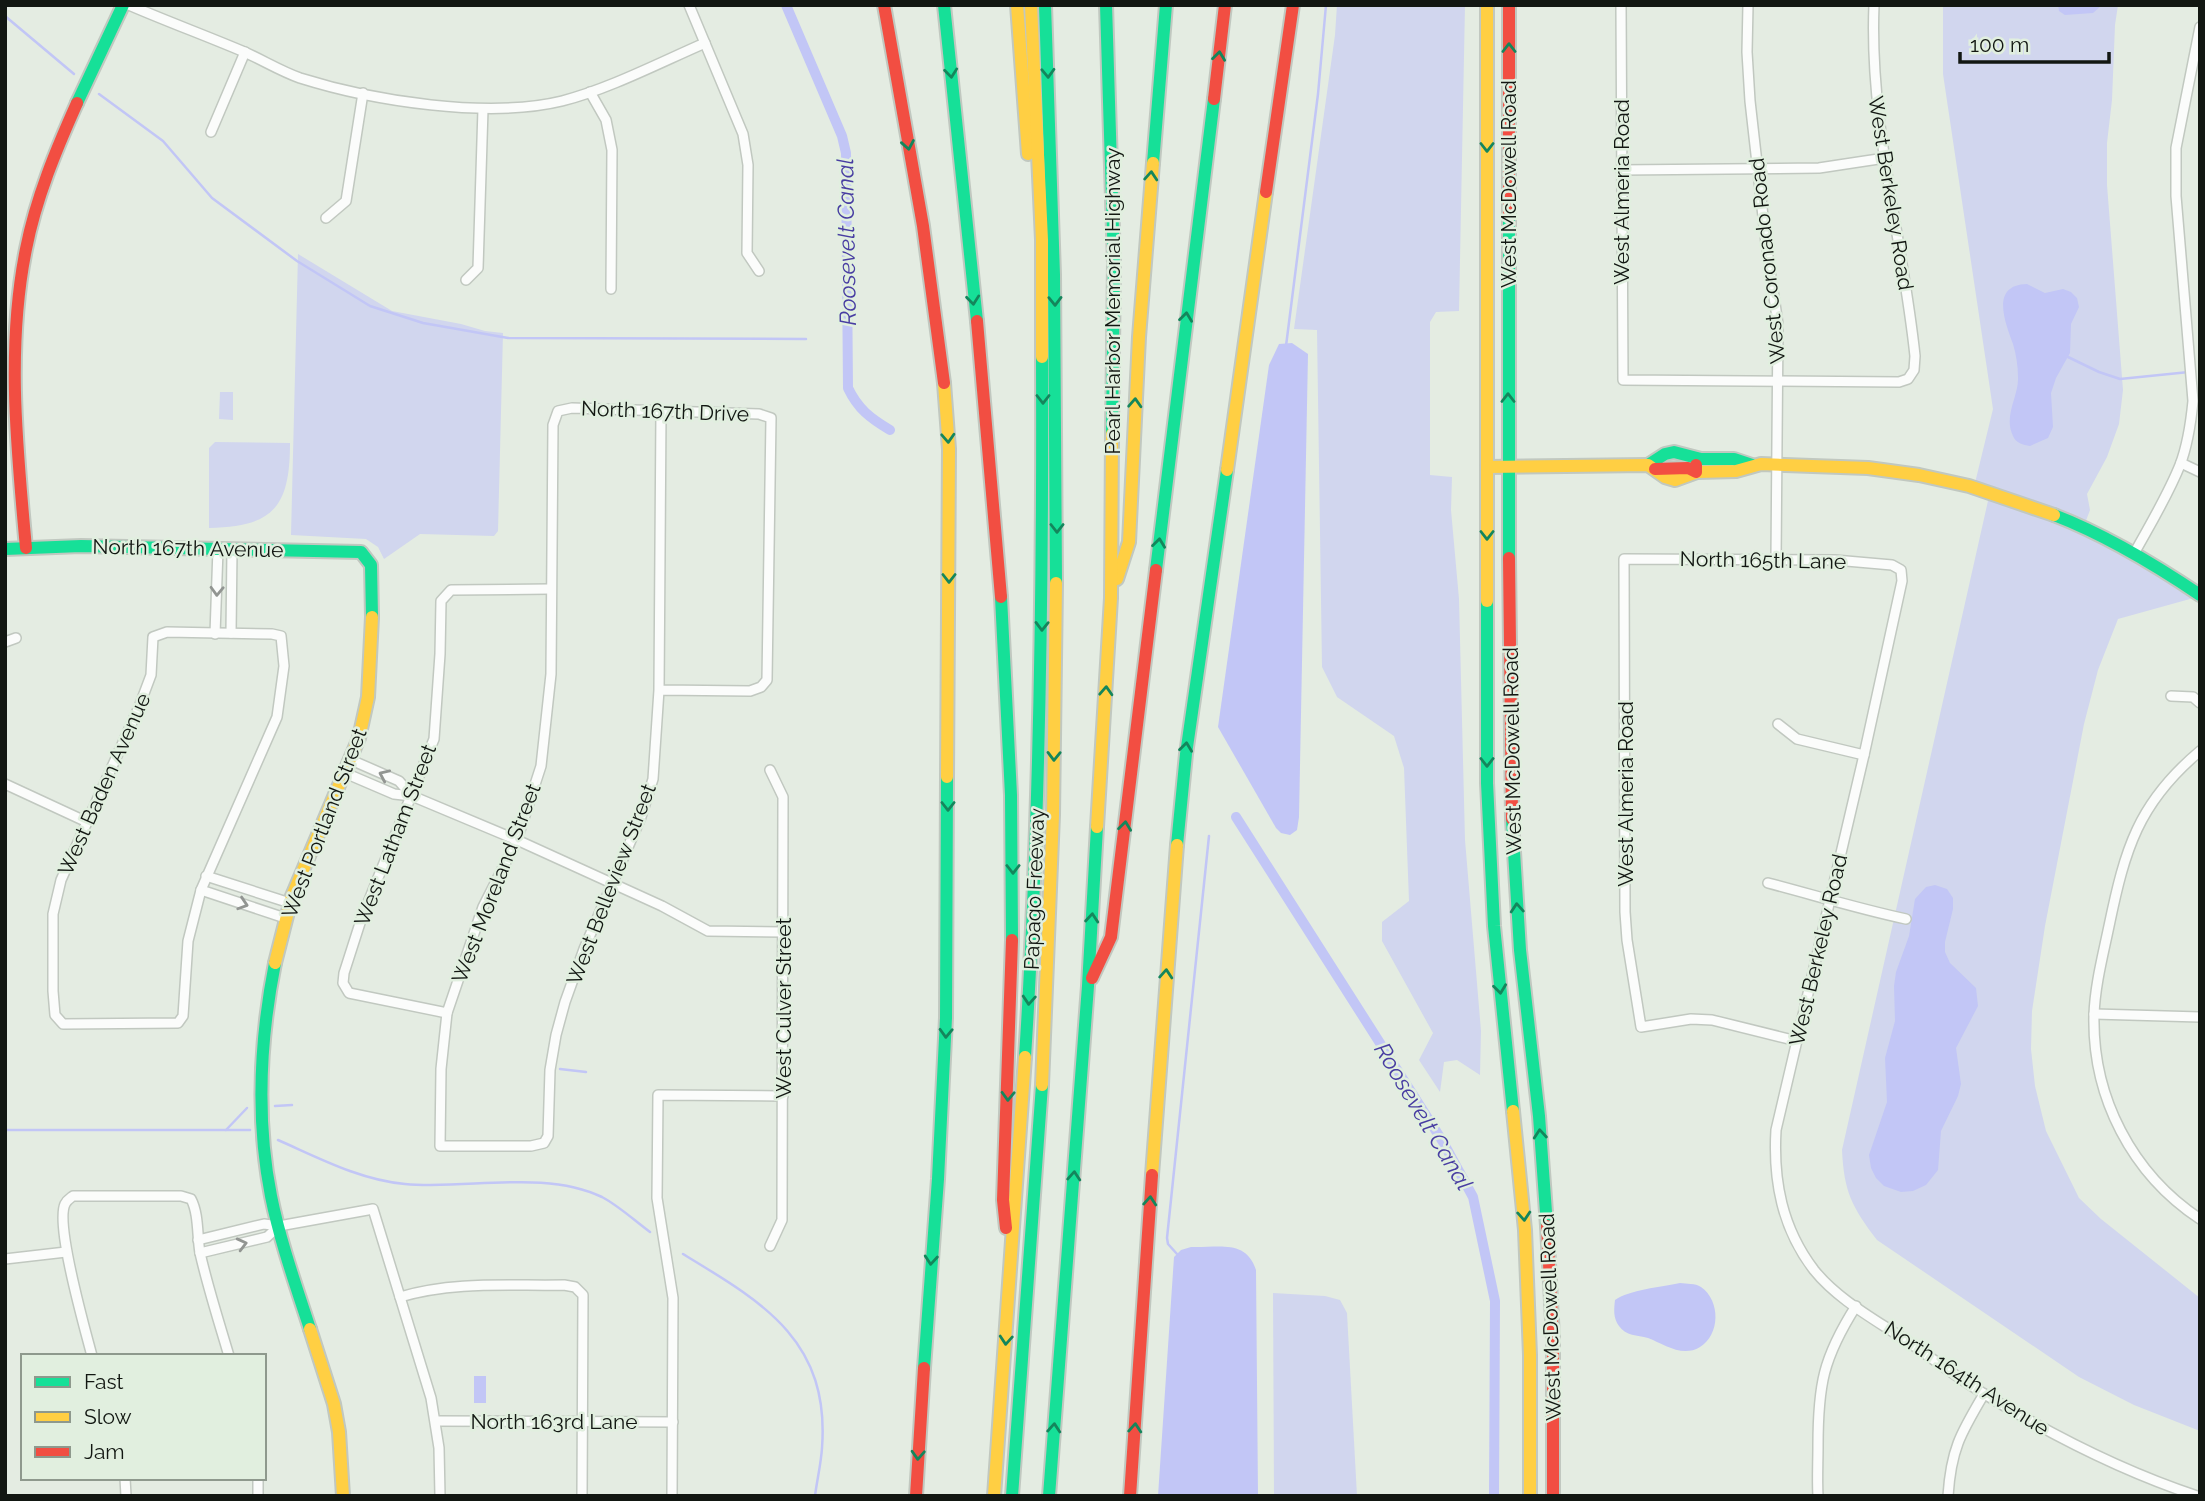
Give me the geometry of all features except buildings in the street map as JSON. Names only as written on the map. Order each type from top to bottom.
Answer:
[{"type":"main road","points":[[26,548],[13,384],[14,336],[19,297],[37,206],[62,136],[123,5]]},
{"type":"main road","points":[[884,5],[931,281],[943,370],[949,449],[946,1030],[916,1496]]},
{"type":"main road","points":[[944,5],[996,527],[1005,653],[1012,828],[1012,990],[1003,1200],[1012,1272]]},
{"type":"main road","points":[[1017,5],[1025,127],[1042,281]]},
{"type":"main road","points":[[1031,5],[1042,281]]},
{"type":"main road","points":[[1012,1496],[1042,1086],[1051,866],[1057,427],[1053,188],[1045,5]]},
{"type":"main road","name":"Pearl Harbor Memorial Highway","points":[[1106,5],[1114,262],[1111,598]]},
{"type":"main road","points":[[1049,1496],[1088,986],[1111,598],[1129,542],[1140,324],[1166,5]]},
{"type":"main road","points":[[1088,986],[1111,937],[1225,5]]},
{"type":"main road","points":[[1130,1496],[1181,798],[1198,659],[1293,5]]},
{"type":"main road","name":"West McDowell Road","points":[[1487,5],[1487,783],[1497,952],[1525,1230],[1530,1355],[1530,1496]]},
{"type":"main road","name":"West McDowell Road","points":[[1509,5],[1510,782],[1519,939],[1539,1116],[1549,1247],[1553,1350],[1553,1496]]},
{"type":"main road","name":"Papago Freeway","points":[[994,1496],[1012,1272],[1035,902],[1043,593],[1042,281]]},
{"type":"main road","points":[[1487,467],[1688,468],[1696,465],[1734,471],[1752,466],[1818,465],[1875,469],[1974,487],[2054,514],[2135,552],[2200,595]]},
{"type":"main road","name":"North 167th Avenue","points":[[5,549],[81,546],[361,552],[369,559]]},
{"type":"main road","name":"West Portland Street","points":[[343,1496],[339,1432],[334,1404],[279,1226],[270,1187],[261,1106],[261,1052],[271,974],[285,918],[360,737],[370,685],[369,559]]},
{"type":"street","points":[[129,5],[299,77],[363,93],[424,104],[483,109],[539,106],[590,92],[705,43]]},
{"type":"street","points":[[689,5],[747,148],[747,253],[760,271]]},
{"type":"street","name":"West Almeria Road","points":[[1620,5],[1623,380],[1778,382]]},
{"type":"street","name":"West Coronado Road","points":[[1748,5],[1750,101],[1778,324],[1776,559]]},
{"type":"street","name":"West Berkeley Road","points":[[1778,382],[1899,382],[1908,379],[1914,370],[1914,341],[1885,158],[1872,51],[1874,5]]},
{"type":"street","points":[[2135,552],[2181,463],[2190,429],[2193,401],[2176,196],[2176,148],[2200,27]]},
{"type":"street","points":[[211,132],[244,52]]},
{"type":"street","points":[[590,92],[606,120],[612,150],[611,289]]},
{"type":"street","points":[[326,218],[346,201],[363,93]]},
{"type":"street","points":[[466,280],[478,268],[483,109]]},
{"type":"street","points":[[1621,170],[1757,170],[1819,167],[1885,158]]},
{"type":"street","name":"North 167th Drive","points":[[558,411],[572,408],[759,414],[771,418],[767,680],[761,687],[750,691],[659,690]]},
{"type":"street","name":"West Moreland Street","points":[[440,1146],[441,1069],[447,1013],[483,907],[517,840],[541,766],[551,674],[553,425],[558,411]]},
{"type":"street","name":"West Belleview Street","points":[[440,1146],[531,1146],[544,1143],[548,1136],[550,1070],[556,1035],[576,969],[641,817],[653,779],[659,690],[661,411]]},
{"type":"street","points":[[2181,463],[2200,472]]},
{"type":"street","points":[[225,550],[231,634]]},
{"type":"street","points":[[225,550],[215,634],[281,636],[284,666],[277,716],[201,890],[285,918]]},
{"type":"street","name":"West Almeria Road","points":[[1624,559],[1625,912],[1641,1027],[1691,1019],[1712,1020],[1797,1041]]},
{"type":"street","name":"North 165th Lane","points":[[1624,559],[1851,561],[1892,565],[1901,570]]},
{"type":"street","name":"West Berkeley Road","points":[[1856,1306],[1814,1269],[1791,1230],[1779,1193],[1774,1162],[1776,1130],[1864,755],[1902,581],[1901,570]]},
{"type":"street","name":"West Latham Street","points":[[447,1013],[349,993],[343,983],[344,973],[361,920],[434,739],[440,654],[440,601],[451,590],[550,589]]},
{"type":"street","name":"West Baden Avenue","points":[[201,890],[188,941],[183,1016],[178,1023],[63,1024],[55,1015],[53,914],[61,880],[147,685],[153,637],[167,632],[215,634]]},
{"type":"street","points":[[5,642],[16,638]]},
{"type":"street","points":[[2171,696],[2193,698],[2200,703]]},
{"type":"street","points":[[1778,724],[1797,739],[1864,755]]},
{"type":"street","points":[[2200,751],[2170,777],[2145,811],[2132,838],[2120,874],[2096,990],[2094,1014],[2095,1048],[2101,1084],[2113,1117],[2136,1157],[2152,1176],[2175,1200],[2200,1219]]},
{"type":"street","points":[[351,760],[399,781],[412,796]]},
{"type":"street","name":"West Culver Street","points":[[769,771],[783,797],[782,1220],[770,1246]]},
{"type":"street","points":[[345,773],[394,794],[412,796],[517,840],[708,931],[783,932]]},
{"type":"street","points":[[5,784],[87,822]]},
{"type":"street","points":[[206,876],[290,903]]},
{"type":"street","points":[[1768,883],[1830,899],[1846,906],[1906,919]]},
{"type":"street","points":[[2094,1014],[2200,1017]]},
{"type":"street","points":[[672,1496],[673,1297],[657,1198],[658,1095],[783,1096]]},
{"type":"street","points":[[92,1354],[66,1252],[63,1211],[66,1202],[73,1196],[181,1196],[191,1199],[195,1206],[200,1253],[228,1354]]},
{"type":"street","points":[[198,1240],[264,1224],[279,1226],[373,1209],[436,1421],[440,1496]]},
{"type":"street","points":[[200,1253],[267,1237],[279,1226]]},
{"type":"street","points":[[5,1259],[66,1252]]},
{"type":"street","points":[[400,1297],[464,1285],[564,1285],[575,1287],[583,1295],[582,1496]]},
{"type":"street","points":[[1818,1496],[1818,1406],[1822,1375],[1833,1344],[1856,1306]]},
{"type":"street","name":"North 164th Avenue","points":[[1856,1306],[1984,1394],[2097,1457],[2197,1496]]},
{"type":"street","points":[[1948,1496],[1957,1441],[1984,1394]]},
{"type":"street","name":"North 163rd Lane","points":[[436,1421],[673,1422]]},
{"type":"shaded area","points":[[1337,5],[1465,5],[1459,311],[1436,312],[1430,322],[1430,475],[1452,477],[1451,510],[1459,599],[1465,840],[1481,1031],[1480,1075],[1457,1060],[1444,1062],[1440,1092],[1419,1060],[1433,1033],[1382,941],[1382,922],[1409,901],[1404,768],[1394,736],[1337,697],[1322,667],[1317,330],[1294,329]]},
{"type":"shaded area","points":[[1943,5],[2118,5],[2107,143],[2107,185],[2123,390],[2119,424],[2107,457],[2087,494],[2090,510],[2084,526],[2195,592],[2190,599],[2118,619],[2098,670],[2084,724],[2045,926],[2032,1011],[2031,1049],[2035,1086],[2046,1131],[2079,1198],[2101,1219],[2200,1298],[2200,1431],[2134,1405],[2079,1377],[1877,1240],[1855,1208],[1845,1177],[1842,1150],[1990,492],[1974,487],[1993,409],[1943,74]]},
{"type":"shaded area","points":[[298,254],[392,311],[503,333],[498,531],[494,536],[420,534],[384,559],[378,547],[366,539],[291,535]]},
{"type":"shaded area","points":[[220,392],[233,392],[233,420],[219,419]]},
{"type":"shaded area","points":[[215,442],[290,443],[289,465],[281,498],[274,509],[263,518],[231,527],[209,528],[209,448]]},
{"type":"shaded area","points":[[1273,1293],[1325,1296],[1340,1300],[1347,1313],[1357,1496],[1274,1496]]},
{"type":"water","points":[[2058,5],[2102,5],[2093,13],[2065,15],[2059,11]]},
{"type":"water","points":[[2027,284],[2045,293],[2063,289],[2071,292],[2077,298],[2079,307],[2071,324],[2070,353],[2051,393],[2053,427],[2048,438],[2030,446],[2016,440],[2010,429],[2010,414],[2018,384],[2018,373],[2003,307],[2008,291],[2015,286]]},
{"type":"water","points":[[1292,343],[1308,354],[1299,817],[1297,830],[1290,835],[1281,833],[1276,828],[1218,727],[1269,365],[1279,344]]},
{"type":"water","points":[[1935,885],[1947,889],[1953,898],[1945,952],[1950,963],[1976,988],[1978,1006],[1956,1048],[1961,1084],[1941,1131],[1938,1170],[1926,1185],[1913,1191],[1901,1192],[1884,1186],[1876,1178],[1869,1155],[1887,1102],[1885,1058],[1895,1021],[1896,972],[1909,936],[1915,899],[1926,887]]},
{"type":"water","points":[[1191,1247],[1238,1249],[1246,1253],[1256,1270],[1258,1496],[1158,1496],[1174,1257],[1181,1250]]},
{"type":"water","points":[[1680,1283],[1701,1287],[1708,1293],[1715,1309],[1716,1318],[1711,1335],[1700,1347],[1680,1351],[1628,1333],[1619,1326],[1615,1317],[1615,1300],[1637,1291]]},
{"type":"water","points":[[474,1376],[486,1376],[486,1403],[474,1403]]},
{"type":"waterway","name":"Roosevelt Canal","points":[[786,5],[842,136],[846,153],[848,388],[865,412],[890,430]]},
{"type":"waterway","points":[[1286,346],[1318,94],[1326,5]]},
{"type":"waterway","points":[[5,16],[74,74]]},
{"type":"waterway","points":[[99,94],[163,141],[212,198],[297,261],[370,306],[423,323],[508,338],[806,339]]},
{"type":"waterway","points":[[2068,357],[2120,379],[2189,372]]},
{"type":"waterway","name":"Roosevelt Canal","points":[[1236,817],[1443,1142],[1473,1197],[1495,1301],[1494,1496]]},
{"type":"waterway","points":[[1177,1254],[1168,1244],[1167,1238],[1209,836]]},
{"type":"waterway","points":[[560,1069],[586,1072]]},
{"type":"waterway","points":[[275,1106],[292,1105]]},
{"type":"waterway","points":[[226,1130],[247,1108]]},
{"type":"waterway","points":[[5,1130],[250,1130]]},
{"type":"waterway","points":[[278,1140],[340,1167],[388,1182],[429,1185],[531,1182],[579,1189],[602,1197],[650,1232]]},
{"type":"waterway","points":[[683,1254],[765,1309],[786,1329],[803,1353],[815,1379],[822,1411],[822,1448],[815,1496]]},
{"type":"traffic: fast","points":[[77,103],[123,5]]},
{"type":"traffic: fast","points":[[944,5],[977,321]]},
{"type":"traffic: fast","points":[[1045,5],[1054,275],[1056,583]]},
{"type":"traffic: fast","points":[[1106,5],[1114,263],[1112,434]]},
{"type":"traffic: fast","points":[[1153,163],[1166,5]]},
{"type":"traffic: fast","points":[[1156,570],[1214,99]]},
{"type":"traffic: fast","points":[[1509,217],[1509,558]]},
{"type":"traffic: fast","points":[[1025,1057],[1040,707],[1042,357]]},
{"type":"traffic: fast","points":[[1648,465],[1665,454],[1674,452],[1701,459],[1734,459],[1752,465]]},
{"type":"traffic: fast","points":[[1177,845],[1186,754],[1227,470]]},
{"type":"traffic: fast","points":[[2054,515],[2129,551],[2200,595]]},
{"type":"traffic: fast","points":[[5,549],[81,546],[361,552],[371,565],[372,617]]},
{"type":"traffic: fast","points":[[1001,597],[1011,795],[1012,940]]},
{"type":"traffic: fast","points":[[1487,601],[1487,783],[1494,926],[1513,1111]]},
{"type":"traffic: fast","points":[[924,1368],[938,1179],[946,1018],[947,777]]},
{"type":"traffic: fast","points":[[1512,819],[1520,950],[1539,1116],[1547,1226]]},
{"type":"traffic: fast","points":[[1049,1496],[1088,986],[1097,827]]},
{"type":"traffic: fast","points":[[275,963],[263,1050],[263,1138],[275,1213],[310,1329]]},
{"type":"traffic: fast","points":[[1012,1496],[1042,1085]]},
{"type":"traffic: slow","points":[[1017,5],[1028,154]]},
{"type":"traffic: slow","points":[[1031,5],[1042,240],[1042,357]]},
{"type":"traffic: slow","points":[[1487,5],[1487,601]]},
{"type":"traffic: slow","points":[[1117,579],[1129,542],[1139,337],[1153,163]]},
{"type":"traffic: slow","points":[[1227,470],[1266,192]]},
{"type":"traffic: slow","points":[[944,383],[949,449],[947,777]]},
{"type":"traffic: slow","points":[[1097,827],[1111,598],[1112,434]]},
{"type":"traffic: slow","points":[[1487,467],[1648,465],[1665,477],[1675,480],[1697,472],[1736,471],[1761,464],[1868,468],[1969,486],[2054,515]]},
{"type":"traffic: slow","points":[[1042,1085],[1053,815],[1056,583]]},
{"type":"traffic: slow","points":[[275,963],[292,896],[359,738],[368,697],[372,617]]},
{"type":"traffic: slow","points":[[1152,1175],[1177,845]]},
{"type":"traffic: slow","points":[[994,1496],[1025,1057]]},
{"type":"traffic: slow","points":[[1513,1111],[1525,1230],[1530,1355],[1530,1496]]},
{"type":"traffic: slow","points":[[310,1329],[334,1404],[339,1432],[343,1496]]},
{"type":"traffic: jam","points":[[884,5],[923,226],[944,383]]},
{"type":"traffic: jam","points":[[1214,99],[1225,5]]},
{"type":"traffic: jam","points":[[1266,192],[1293,5]]},
{"type":"traffic: jam","points":[[1509,5],[1509,217]]},
{"type":"traffic: jam","points":[[26,548],[15,398],[16,324],[20,286],[30,230],[41,193],[77,103]]},
{"type":"traffic: jam","points":[[977,321],[1001,597]]},
{"type":"traffic: jam","points":[[1655,469],[1688,468],[1696,472],[1696,465]]},
{"type":"traffic: jam","points":[[1509,558],[1512,819]]},
{"type":"traffic: jam","points":[[1092,978],[1111,937],[1156,570]]},
{"type":"traffic: jam","points":[[1006,1228],[1003,1200],[1012,940]]},
{"type":"traffic: jam","points":[[1130,1496],[1152,1175]]},
{"type":"traffic: jam","points":[[1547,1226],[1553,1338],[1553,1496]]},
{"type":"traffic: jam","points":[[916,1496],[924,1368]]}]
